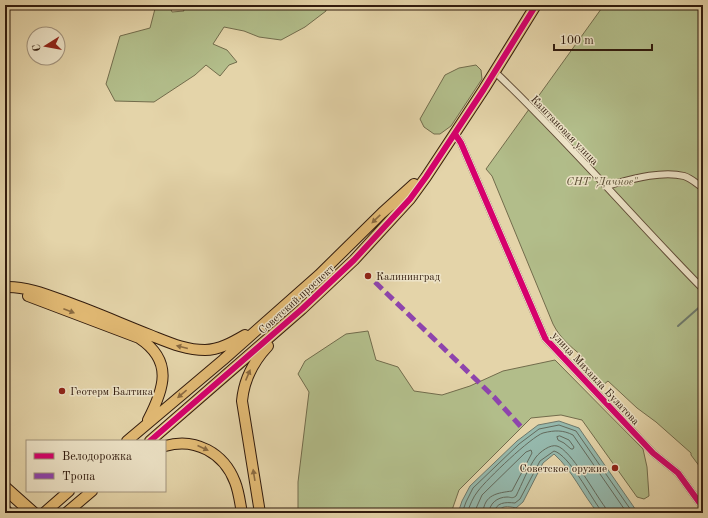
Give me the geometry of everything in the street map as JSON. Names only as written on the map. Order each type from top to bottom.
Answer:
[{"type":"highway","points":[[7,490],[33,513]]},
{"type":"main road","name":"Советский проспект","points":[[151,440],[302,309],[354,260],[410,199],[455,134],[536,5]]},
{"type":"main road","name":"Советский проспект","points":[[128,440],[223,360],[319,275],[382,213],[419,180],[440,156]]},
{"type":"main road","points":[[5,287],[23,289],[56,298],[95,312],[175,345],[192,350],[207,350],[221,347],[239,339],[262,325]]},
{"type":"main road","points":[[5,293],[20,294],[32,297],[139,338],[148,344],[160,362],[163,373],[162,386],[158,400],[145,425]]},
{"type":"main road","points":[[260,513],[242,401],[243,390],[250,370],[260,356],[302,309]]},
{"type":"main road","points":[[166,446],[185,443],[199,445],[217,456],[230,471],[236,483],[242,513]]},
{"type":"main road","points":[[45,512],[68,492]]},
{"type":"main road","points":[[66,513],[91,492]]},
{"type":"street","name":"Каштановая улица","points":[[495,72],[606,186],[655,241],[703,289]]},
{"type":"street","name":"улица Михаила Булатова","points":[[455,134],[462,143],[545,338],[653,454],[678,473],[703,506]]},
{"type":"street","points":[[606,186],[639,178],[670,174],[685,176],[703,188]]},
{"type":"green space","points":[[156,5],[169,5],[172,12],[184,11],[182,5],[326,5],[326,11],[305,27],[281,40],[259,37],[244,31],[224,27],[213,44],[227,50],[237,62],[229,65],[220,76],[206,65],[195,75],[154,102],[115,101],[106,84],[120,36],[150,28]]},
{"type":"green space","name":"СНТ \"Дачное\"","points":[[604,5],[703,5],[703,471],[691,453],[656,422],[637,408],[608,381],[603,385],[578,359],[582,356],[559,334],[553,324],[492,176],[486,169]]},
{"type":"green space","points":[[476,65],[481,70],[482,79],[451,126],[440,134],[434,134],[424,127],[420,119],[445,75],[459,68]]},
{"type":"green space","points":[[368,331],[376,360],[398,367],[414,391],[442,395],[470,386],[503,371],[555,360],[643,449],[647,467],[649,496],[644,499],[637,497],[582,420],[561,415],[531,418],[459,490],[451,513],[298,513],[298,482],[309,392],[298,374],[305,361],[346,334]]},
{"type":"water","points":[[559,421],[579,428],[638,513],[598,513],[567,468],[554,454],[543,463],[523,502],[516,508],[505,507],[497,513],[458,513],[462,501],[470,486],[517,441],[538,425]]},
{"type":"waterway","points":[[678,326],[703,304]]},
{"type":"marked path","points":[[375,282],[494,397],[523,429]]},
{"type":"cycle path","points":[[151,440],[302,309],[354,260],[410,199],[484,89],[536,5]]},
{"type":"cycle path","points":[[455,134],[461,143],[545,338],[653,453],[678,473],[703,506]]},
{"type":"place","name":"Калининград","points":[[368,276]]},
{"type":"place","name":"Геотерм Балтика","points":[[62,391]]},
{"type":"place","name":"Советское оружие","points":[[615,468]]}]
